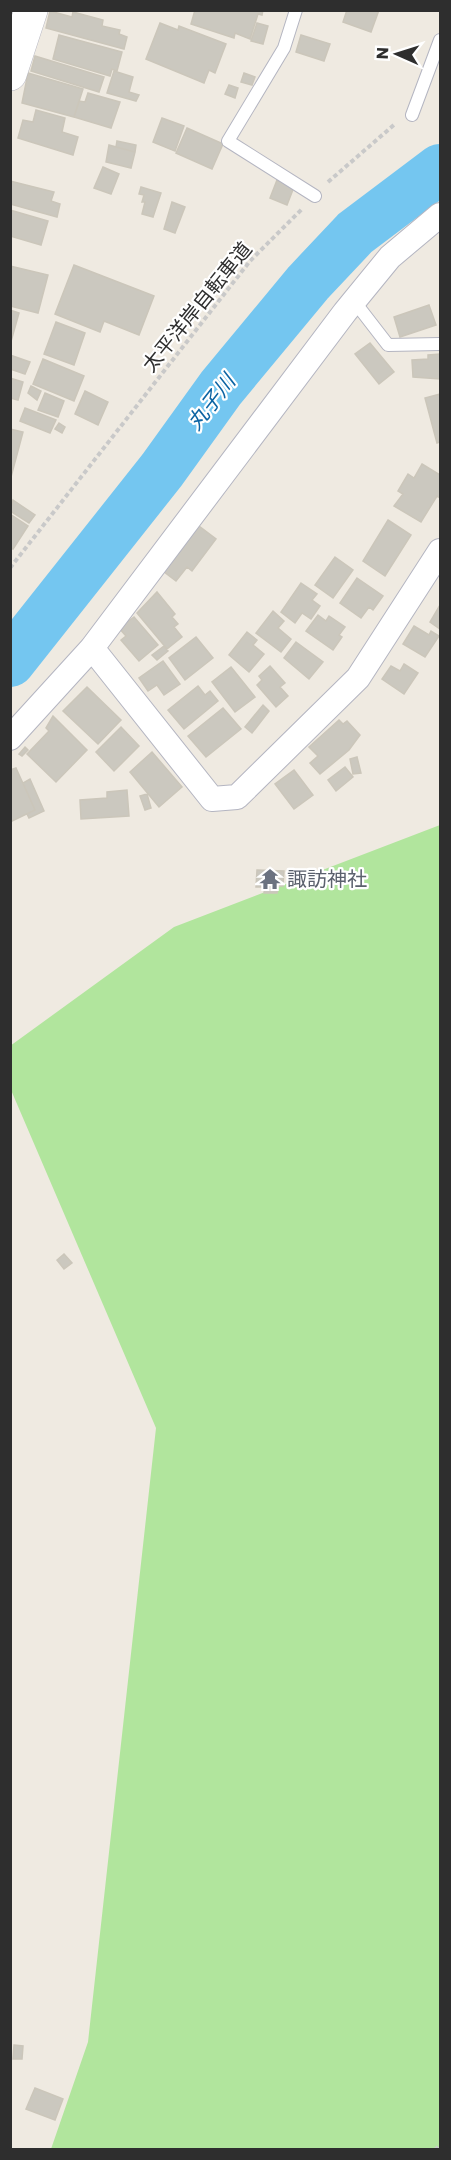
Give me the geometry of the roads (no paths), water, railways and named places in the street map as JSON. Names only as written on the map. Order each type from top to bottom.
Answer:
[{"type":"main road","points":[[11,68],[31,10]]},
{"type":"street","points":[[10,738],[92,648],[354,301],[390,257],[441,215]]},
{"type":"street","points":[[92,648],[212,799],[237,797],[358,678],[441,551]]},
{"type":"lane","points":[[297,10],[284,48],[228,141],[315,196]]},
{"type":"lane","points":[[412,115],[441,40]]},
{"type":"lane","points":[[354,301],[388,345],[441,344]]},
{"type":"waterway","name":"丸子川","points":[[10,662],[162,470],[221,388],[308,283],[355,233],[440,169]]},
{"type":"place","name":"諏訪神社","points":[[270,879]]}]
